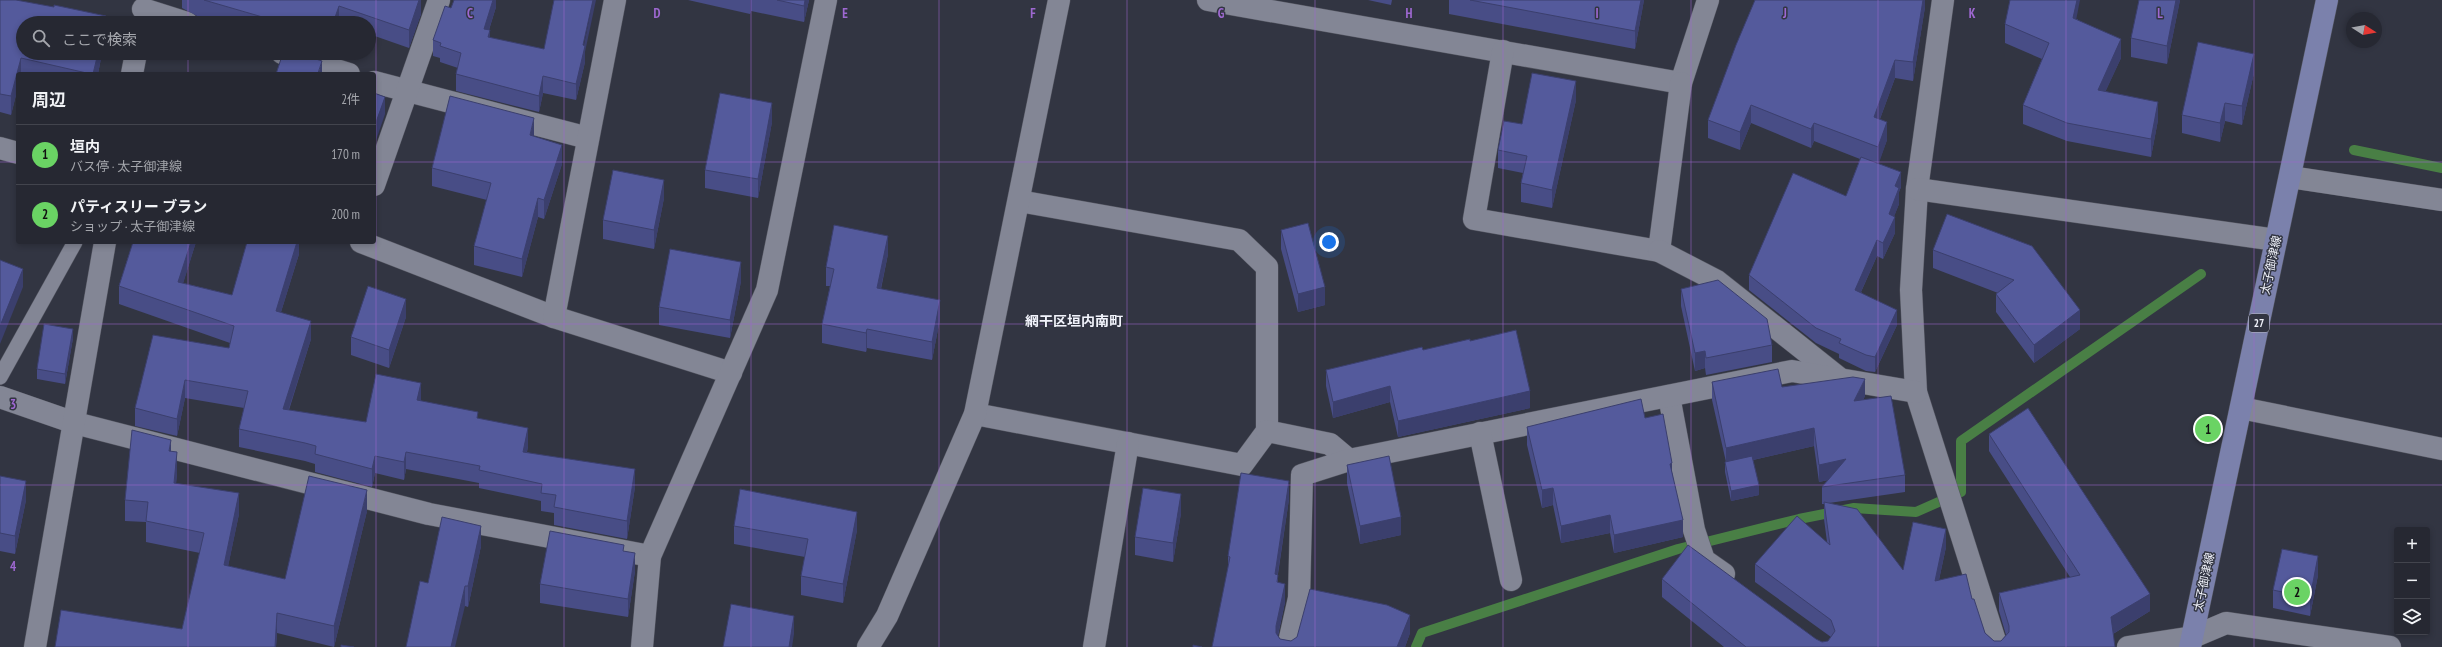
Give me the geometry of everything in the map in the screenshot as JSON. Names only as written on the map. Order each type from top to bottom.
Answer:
[{"type":"main road","name":"太子御津線","points":[[2192,642],[2327,0]]},
{"type":"street","points":[[376,180],[408,93],[439,0]]},
{"type":"street","points":[[554,317],[615,0]]},
{"type":"street","points":[[642,647],[650,556],[767,290],[826,0]]},
{"type":"street","points":[[868,647],[887,616],[975,414],[1019,201],[1058,0]]},
{"type":"street","points":[[1208,0],[1681,83]]},
{"type":"street","points":[[1659,251],[1681,83],[1708,0]]},
{"type":"street","points":[[1943,0],[1918,189],[1911,290],[1916,392],[1997,647]]},
{"type":"street","points":[[143,11],[161,16]]},
{"type":"street","points":[[1503,52],[1474,219],[1659,251],[1717,281],[1838,377]]},
{"type":"street","points":[[132,72],[135,60]]},
{"type":"street","points":[[304,60],[343,72]]},
{"type":"street","points":[[376,83],[408,93],[588,138]]},
{"type":"street","points":[[0,148],[16,152]]},
{"type":"street","points":[[2290,178],[2442,200]]},
{"type":"street","points":[[1918,189],[2276,240]]},
{"type":"street","points":[[975,414],[1242,465],[1267,431],[1267,267],[1239,240],[1019,201]]},
{"type":"street","points":[[35,647],[75,423],[105,244]]},
{"type":"street","points":[[366,244],[554,317],[731,373]]},
{"type":"street","points":[[1288,647],[1299,598],[1302,475],[1349,460],[1792,371],[1838,377],[1916,392]]},
{"type":"street","points":[[1669,396],[1694,530],[1704,560],[1742,587]]},
{"type":"street","points":[[0,397],[75,423],[429,514],[650,556]]},
{"type":"street","points":[[2241,408],[2442,449]]},
{"type":"street","points":[[1267,431],[1330,444],[1349,460]]},
{"type":"street","points":[[1480,433],[1510,580]]},
{"type":"street","points":[[1094,647],[1128,444]]},
{"type":"street","points":[[2128,647],[2192,642],[2226,623],[2390,647]]},
{"type":"lane","points":[[0,377],[74,244]]},
{"type":"building","points":[[0,0],[16,0],[54,7],[54,5],[106,16],[16,16],[16,60],[20,60],[17,72],[16,72],[11,96],[0,94]]},
{"type":"building","points":[[204,0],[419,0],[409,30],[376,19],[376,16],[368,16],[339,6],[335,16],[259,16]]},
{"type":"building","points":[[454,0],[493,0],[484,29],[490,30],[488,37],[544,49],[554,0],[593,0],[583,45],[585,46],[576,84],[543,76],[539,96],[456,74],[461,53],[440,46],[441,43],[433,40],[445,6],[451,8]]},
{"type":"building","points":[[777,0],[805,0],[804,6]]},
{"type":"building","points":[[1470,0],[1641,0],[1635,31]]},
{"type":"building","points":[[1755,0],[1923,0],[1913,62],[1895,60],[1874,117],[1887,122],[1878,147],[1814,123],[1811,129],[1751,105],[1740,132],[1708,120],[1736,45]]},
{"type":"building","points":[[2010,0],[2077,0],[2073,18],[2121,39],[2098,90],[2158,102],[2151,139],[2067,123],[2023,105],[2049,43],[2005,24]]},
{"type":"building","points":[[2139,0],[2176,0],[2167,46],[2131,38]]},
{"type":"building","points":[[2198,42],[2254,54],[2242,106],[2225,103],[2220,123],[2182,115]]},
{"type":"building","points":[[30,60],[96,60],[93,72],[82,72]]},
{"type":"building","points":[[281,60],[322,61],[318,72],[277,72]]},
{"type":"building","points":[[1532,73],[1576,81],[1552,190],[1521,183],[1527,156],[1498,150],[1504,121],[1522,124]]},
{"type":"building","points":[[720,93],[772,103],[758,179],[705,170]]},
{"type":"building","points":[[376,94],[385,97],[376,122]]},
{"type":"building","points":[[450,96],[534,118],[530,135],[562,145],[544,200],[538,198],[522,259],[474,246],[491,183],[432,168]]},
{"type":"building","points":[[1861,157],[1901,172],[1895,186],[1899,188],[1889,214],[1895,217],[1883,243],[1877,240],[1855,290],[1897,310],[1875,357],[1866,355],[1839,343],[1841,339],[1816,328],[1749,275],[1793,173],[1846,196]]},
{"type":"building","points":[[613,170],[664,180],[654,230],[603,220]]},
{"type":"building","points":[[1947,214],[2032,246],[2080,310],[2034,345],[1996,294],[2014,280],[1933,250]]},
{"type":"building","points":[[1308,223],[1325,287],[1298,294],[1281,230]]},
{"type":"building","points":[[834,225],[888,236],[877,288],[940,300],[932,342],[867,329],[866,333],[822,324],[834,269],[826,267]]},
{"type":"building","points":[[132,244],[190,244],[178,282],[232,295],[246,244],[296,244],[276,311],[311,321],[283,409],[366,422],[376,374],[421,383],[417,400],[478,412],[477,418],[528,428],[523,452],[635,469],[627,521],[554,507],[556,495],[541,493],[542,484],[479,470],[480,466],[406,452],[404,462],[375,456],[372,469],[315,454],[316,446],[239,429],[248,391],[185,380],[177,419],[135,408],[153,335],[229,348],[234,326],[119,286]]},
{"type":"building","points":[[670,249],[741,262],[730,320],[659,307]]},
{"type":"building","points":[[0,260],[23,269],[0,326]]},
{"type":"building","points":[[1718,280],[1767,319],[1772,345],[1706,358],[1705,351],[1695,353],[1681,289]]},
{"type":"building","points":[[368,286],[406,299],[389,350],[351,337]]},
{"type":"building","points":[[44,324],[73,329],[65,374],[37,369]]},
{"type":"building","points":[[1516,330],[1530,391],[1398,421],[1390,386],[1333,402],[1326,370],[1422,347],[1423,350]]},
{"type":"building","points":[[1778,369],[1782,387],[1853,377],[1865,379],[1854,401],[1891,396],[1905,475],[1822,487],[1846,459],[1819,465],[1814,428],[1726,448],[1712,382]]},
{"type":"building","points":[[1641,399],[1645,418],[1663,414],[1672,463],[1670,464],[1683,520],[1614,535],[1610,515],[1561,526],[1553,488],[1542,490],[1527,427]]},
{"type":"building","points":[[2028,408],[2150,594],[2111,617],[2115,647],[1746,647],[1662,579],[1688,545],[1816,639],[1822,642],[1828,641],[1835,631],[1831,620],[1755,564],[1797,516],[1830,545],[1824,502],[1857,509],[1903,570],[1913,522],[1946,529],[1935,581],[1966,574],[1972,599],[1974,599],[1985,633],[1994,641],[2001,641],[2009,632],[2009,626],[1999,593],[2080,575],[1989,434]]},
{"type":"building","points":[[132,430],[171,440],[169,451],[177,452],[174,483],[239,493],[224,565],[285,579],[309,476],[367,490],[334,626],[277,613],[275,647],[55,647],[61,610],[182,629],[204,533],[146,521],[148,502],[125,500]]},
{"type":"building","points":[[1389,456],[1401,517],[1360,526],[1347,465]]},
{"type":"building","points":[[1752,456],[1759,485],[1731,491],[1725,462]]},
{"type":"building","points":[[1241,473],[1289,481],[1275,574],[1278,575],[1277,582],[1285,584],[1276,626],[1276,633],[1280,639],[1291,641],[1297,637],[1310,589],[1387,605],[1410,615],[1397,647],[1212,647],[1230,557],[1228,556]]},
{"type":"building","points":[[0,476],[26,481],[15,536],[0,533]]},
{"type":"building","points":[[1143,488],[1181,494],[1173,543],[1135,537]]},
{"type":"building","points":[[740,489],[857,512],[843,584],[801,576],[808,539],[734,526]]},
{"type":"building","points":[[442,517],[481,526],[468,586],[465,586],[451,647],[406,647],[420,581],[428,583]]},
{"type":"building","points":[[550,531],[624,545],[623,551],[635,553],[628,599],[540,584]]},
{"type":"building","points":[[2282,549],[2318,556],[2310,598],[2273,590]]},
{"type":"building","points":[[731,604],[794,616],[789,647],[723,647]]},
{"type":"building","points":[[341,645],[354,647],[341,647]]},
{"type":"waterway","points":[[2354,150],[2442,168]]},
{"type":"waterway","points":[[1416,647],[1422,633],[1678,549],[1799,519],[1854,508],[1916,512],[1961,492],[1961,441],[2201,274]]},
{"type":"place","name":"垣内","points":[[2208,429]]},
{"type":"place","name":"パティスリー ブラン","points":[[2297,592]]},
{"type":"district","name":"網干区垣内南町","points":[[1074,321]]}]
